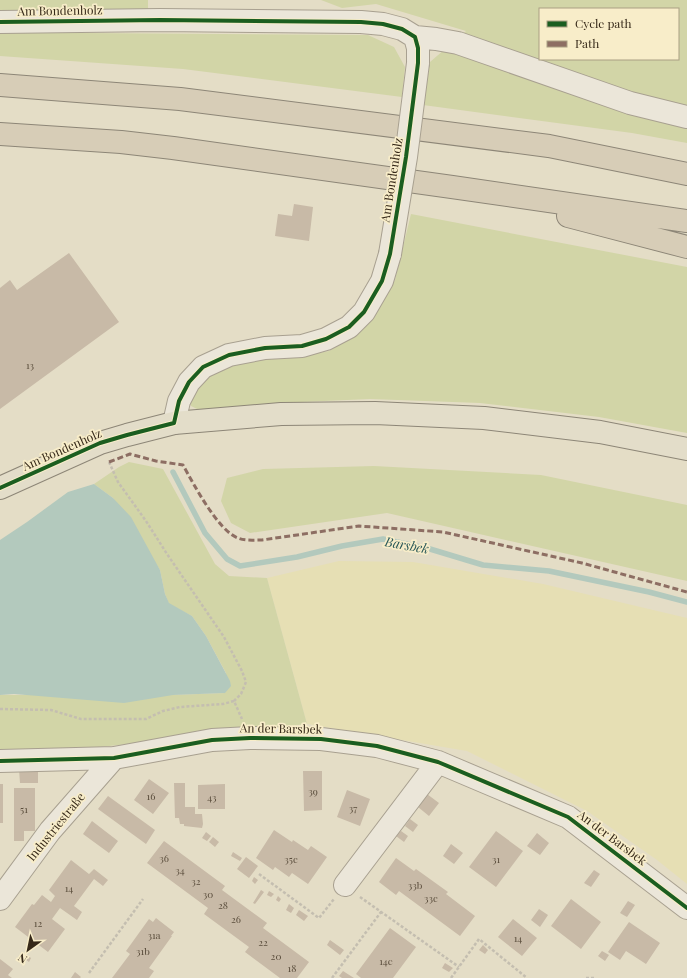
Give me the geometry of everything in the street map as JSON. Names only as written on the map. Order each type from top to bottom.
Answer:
[{"type":"highway","points":[[0,85],[180,99],[549,146],[687,174]]},
{"type":"highway","points":[[0,134],[121,142],[188,150],[687,221]]},
{"type":"highway","points":[[452,187],[687,247]]},
{"type":"main road","points":[[174,423],[281,414],[375,413],[484,418],[600,432],[687,449]]},
{"type":"main road","name":"Am Bondenholz","points":[[0,488],[100,443],[127,434],[174,423]]},
{"type":"street","name":"Am Bondenholz","points":[[0,22],[160,20],[361,22],[383,24],[402,29],[414,37],[418,48],[418,63],[406,157],[390,254],[382,282],[364,312],[349,327],[326,339],[302,346],[266,348],[229,355],[203,367],[189,382],[179,401],[174,423]]},
{"type":"street","points":[[414,37],[458,43],[630,103],[687,116]]},
{"type":"street","name":"An der Barsbek","points":[[0,761],[114,758],[212,740],[250,738],[321,739],[377,746],[438,762],[568,817],[687,908]]},
{"type":"street","name":"Industriestraße","points":[[0,899],[50,831],[114,758]]},
{"type":"street","points":[[345,885],[438,762]]},
{"type":"path","points":[[0,709],[51,710],[81,719],[146,719],[163,711],[180,707],[223,704],[234,701],[242,694],[246,682],[242,671],[224,637],[118,482],[109,462]]},
{"type":"path","points":[[234,701],[250,738]]},
{"type":"path","points":[[259,874],[319,918],[345,885],[459,967]]},
{"type":"path","points":[[89,973],[143,899]]},
{"type":"path","points":[[332,978],[381,912]]},
{"type":"path","points":[[451,978],[480,939],[527,978]]},
{"type":"path","points":[[586,978],[596,978]]},
{"type":"shaded area","points":[[94,484],[113,498],[131,517],[160,570],[165,594],[169,603],[192,616],[206,636],[230,681],[231,686],[225,693],[173,695],[124,703],[14,694],[0,695],[0,540],[68,492]]},
{"type":"shaded area","points":[[339,561],[413,562],[543,584],[687,618],[687,884],[657,860],[587,811],[467,751],[307,724],[267,578]]},
{"type":"green space","points":[[0,0],[148,0],[148,11],[0,10]]},
{"type":"green space","points":[[321,0],[687,0],[687,143],[632,133],[423,105],[430,62],[466,31],[376,4],[342,8]]},
{"type":"green space","points":[[0,31],[368,35],[394,47],[405,67],[402,97],[183,69],[0,56]]},
{"type":"green space","points":[[411,214],[687,267],[687,433],[599,417],[480,403],[370,399],[278,403],[199,410],[191,406],[189,400],[206,373],[231,362],[308,355],[329,351],[358,334],[375,314],[395,280]]},
{"type":"green space","points":[[129,462],[163,469],[215,564],[229,576],[267,578],[307,724],[82,749],[0,749],[0,695],[173,695],[225,693],[226,673],[206,636],[192,616],[169,604],[165,594],[160,570],[113,498],[94,484]]},
{"type":"green space","points":[[374,466],[541,475],[687,505],[687,581],[387,513],[250,533],[231,523],[221,501],[227,478],[263,469]]},
{"type":"building","points":[[294,204],[313,207],[309,241],[275,236],[278,214],[292,216]]},
{"type":"building","points":[[69,253],[119,322],[0,409],[0,288],[10,280],[17,290]]},
{"type":"building","points":[[19,769],[38,769],[38,783],[20,783]]},
{"type":"building","points":[[303,771],[322,771],[322,810],[304,811]]},
{"type":"building","points":[[149,779],[169,793],[153,814],[134,800]]},
{"type":"building","points":[[174,783],[185,783],[185,807],[195,807],[195,814],[202,814],[202,828],[184,826],[184,824],[180,824],[179,818],[175,818]]},
{"type":"building","points":[[0,784],[3,784],[3,823],[0,823]]},
{"type":"building","points":[[225,784],[225,809],[198,809],[198,785]]},
{"type":"building","points":[[14,788],[35,788],[35,831],[24,831],[24,841],[14,841]]},
{"type":"building","points":[[347,790],[370,799],[360,826],[337,817]]},
{"type":"building","points":[[427,794],[439,803],[429,816],[418,807]]},
{"type":"building","points":[[108,796],[155,830],[146,844],[98,809]]},
{"type":"building","points":[[410,819],[418,825],[413,832],[405,826]]},
{"type":"building","points":[[92,821],[118,841],[109,853],[83,834]]},
{"type":"building","points":[[274,830],[292,842],[293,840],[308,850],[311,846],[327,857],[308,884],[292,873],[289,877],[275,867],[273,870],[256,858]]},
{"type":"building","points":[[401,831],[408,836],[404,842],[396,836]]},
{"type":"building","points":[[496,831],[523,851],[496,887],[469,867]]},
{"type":"building","points":[[206,832],[211,836],[207,841],[202,838]]},
{"type":"building","points":[[537,833],[549,843],[540,855],[527,846]]},
{"type":"building","points":[[213,837],[219,842],[215,847],[209,842]]},
{"type":"building","points":[[164,841],[225,886],[222,890],[267,923],[263,928],[309,962],[297,978],[280,978],[245,952],[249,947],[204,914],[208,908],[147,863]]},
{"type":"building","points":[[451,844],[463,853],[454,864],[443,856]]},
{"type":"building","points":[[233,852],[242,858],[240,861],[231,856]]},
{"type":"building","points":[[246,857],[258,866],[249,878],[237,869]]},
{"type":"building","points":[[396,858],[414,871],[416,869],[448,892],[446,894],[475,916],[460,936],[399,891],[396,895],[379,882]]},
{"type":"building","points":[[71,860],[89,874],[94,869],[108,880],[103,886],[94,879],[74,906],[82,912],[77,920],[60,908],[52,919],[65,929],[48,952],[15,927],[32,904],[34,905],[42,895],[51,902],[55,896],[49,890]]},
{"type":"building","points":[[594,870],[600,874],[591,887],[584,883]]},
{"type":"building","points":[[254,877],[258,880],[255,884],[252,881]]},
{"type":"building","points":[[261,890],[264,892],[255,904],[253,903]]},
{"type":"building","points":[[269,891],[274,894],[271,897],[267,895]]},
{"type":"building","points":[[278,896],[281,899],[279,902],[276,900]]},
{"type":"building","points":[[571,899],[601,922],[581,949],[551,926]]},
{"type":"building","points":[[628,901],[635,905],[627,917],[620,913]]},
{"type":"building","points":[[289,904],[294,908],[291,913],[286,910]]},
{"type":"building","points":[[539,909],[548,915],[540,927],[531,920]]},
{"type":"building","points":[[299,910],[308,916],[304,921],[296,915]]},
{"type":"building","points":[[156,918],[174,932],[149,968],[154,971],[149,978],[112,978],[130,954],[126,951],[149,919],[153,922]]},
{"type":"building","points":[[513,919],[537,938],[522,956],[498,937]]},
{"type":"building","points":[[629,922],[660,943],[646,964],[626,951],[620,960],[608,952]]},
{"type":"building","points":[[390,928],[416,947],[393,978],[361,978],[356,974]]},
{"type":"building","points":[[330,940],[344,950],[340,955],[327,945]]},
{"type":"building","points":[[483,945],[488,950],[485,954],[479,950]]},
{"type":"building","points":[[602,951],[609,955],[605,961],[598,956]]},
{"type":"building","points":[[27,955],[31,958],[29,962],[25,959]]},
{"type":"building","points":[[0,959],[13,969],[8,975],[12,978],[0,978]]},
{"type":"building","points":[[445,963],[453,968],[449,972],[442,968]]},
{"type":"building","points":[[343,971],[354,978],[342,978],[339,976]]},
{"type":"building","points":[[75,972],[81,977],[80,978],[71,978]]},
{"type":"waterway","name":"Barsbek","points":[[173,472],[205,533],[227,559],[240,566],[297,557],[342,546],[383,539],[430,549],[483,565],[549,571],[649,592],[687,602]]},
{"type":"marked path","points":[[109,462],[130,454],[156,461],[183,465],[214,517],[230,534],[241,539],[262,540],[359,526],[443,532],[582,563],[687,592]]},
{"type":"cycle path","points":[[0,22],[160,20],[361,22],[383,24],[402,29],[415,37],[418,48],[418,63],[406,157],[390,254],[382,281],[364,312],[349,327],[326,339],[302,346],[265,348],[229,355],[203,367],[189,382],[179,401],[174,423],[100,443],[0,488]]},
{"type":"cycle path","points":[[0,761],[114,758],[212,740],[250,738],[321,739],[377,746],[438,762],[568,817],[687,908]]}]
